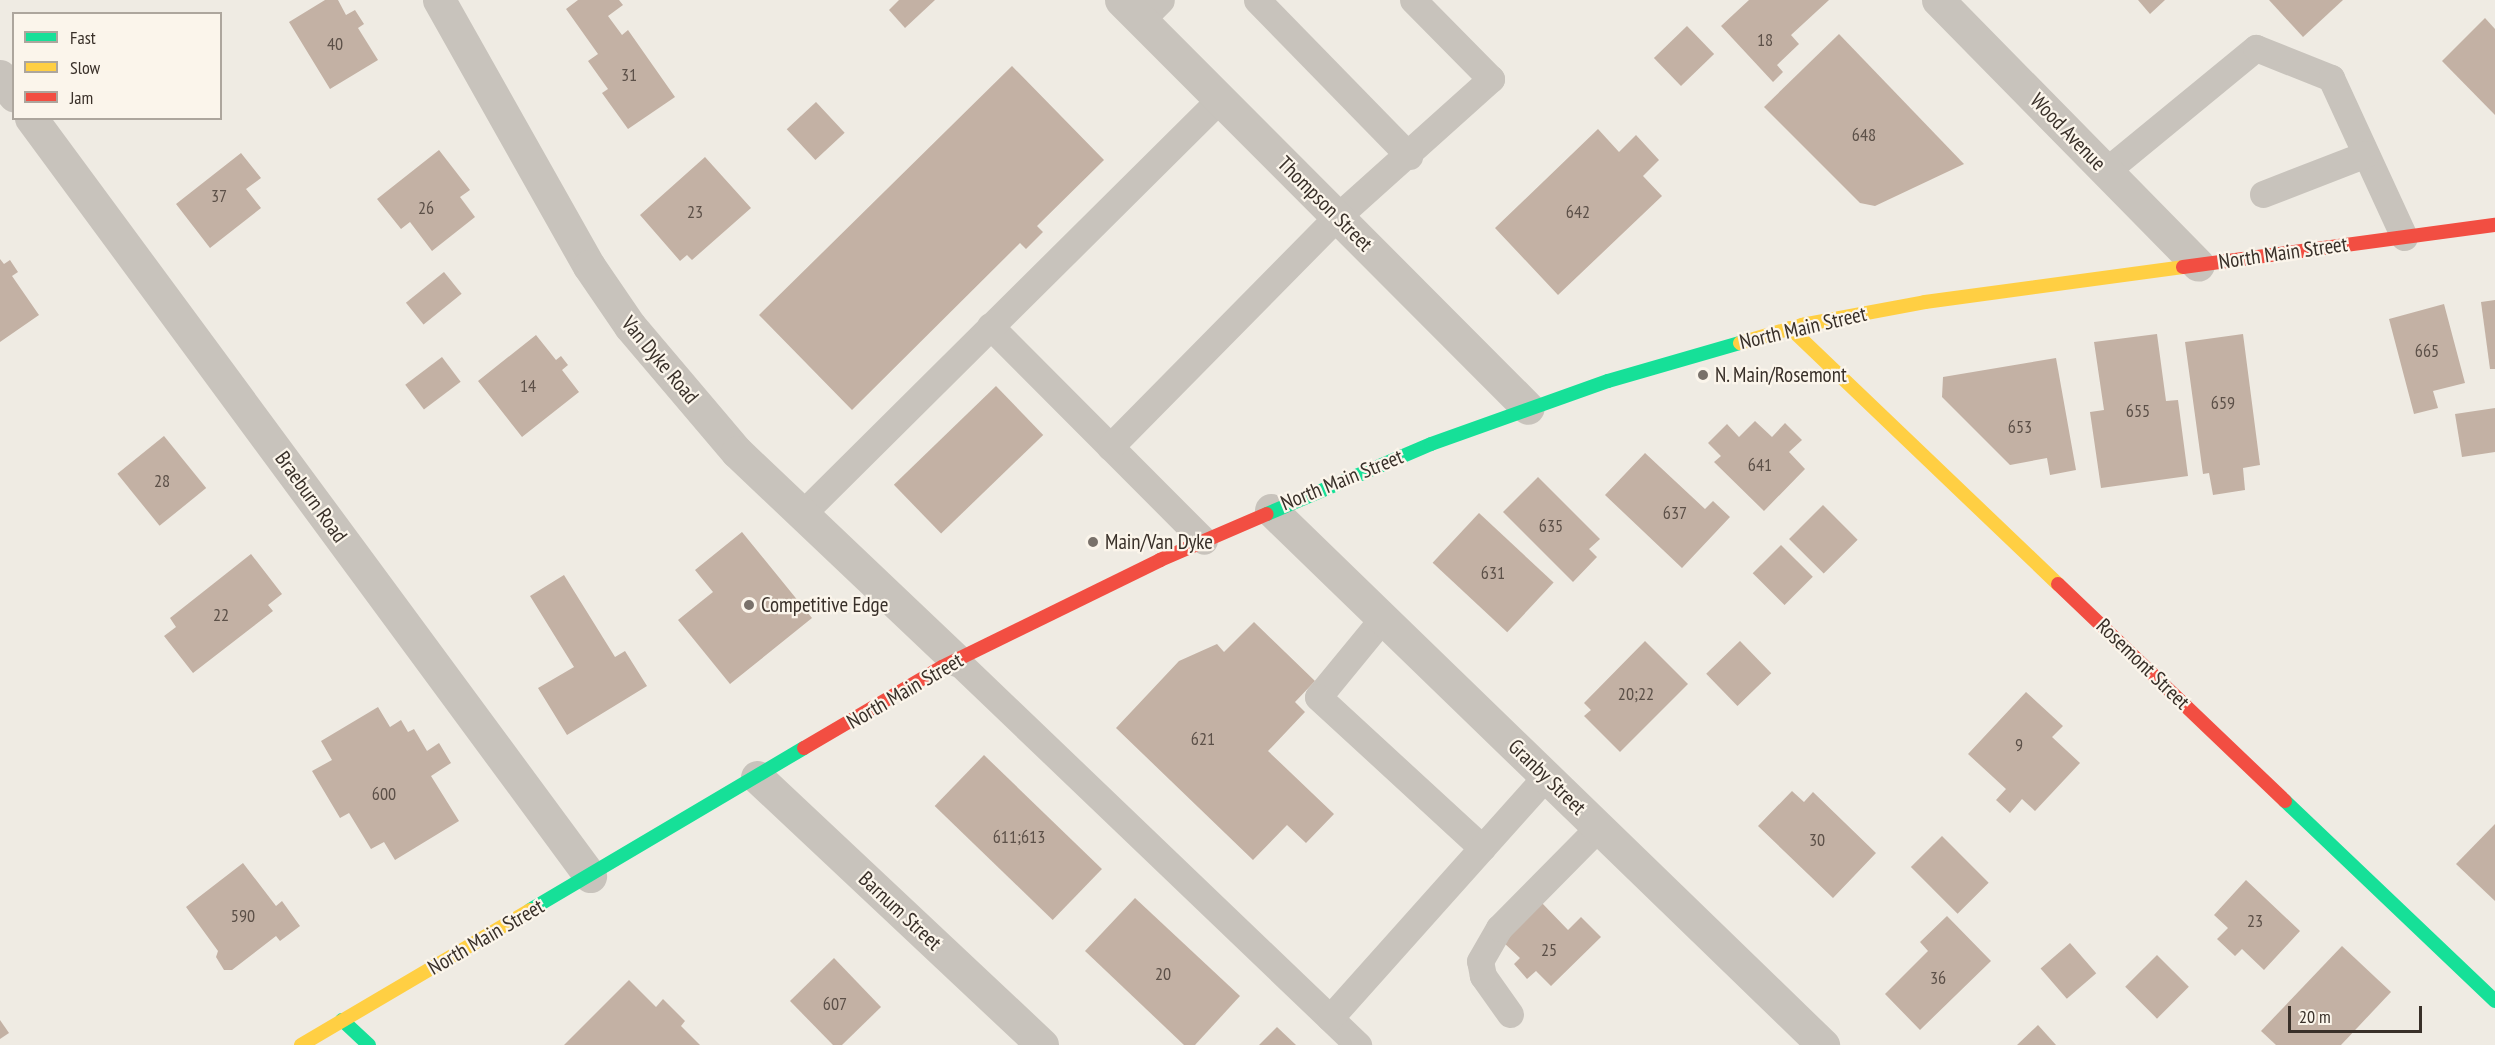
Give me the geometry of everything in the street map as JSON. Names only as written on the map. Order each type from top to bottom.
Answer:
[{"type":"main road","name":"North Main Street","points":[[301,1045],[956,660],[1272,510],[1528,408],[1694,354],[1790,328],[1925,302],[2495,225]]},
{"type":"main road","name":"Rosemont Street","points":[[1790,328],[2495,1001]]},
{"type":"main road","points":[[342,1020],[369,1045]]},
{"type":"street","name":"Van Dyke Road","points":[[439,0],[584,258],[615,306],[736,452],[956,660]]},
{"type":"street","name":"Wood Avenue","points":[[1938,0],[2198,265]]},
{"type":"street","name":"Thompson Street","points":[[1141,7],[1220,99],[1528,408]]},
{"type":"street","points":[[0,76],[12,92]]},
{"type":"street","name":"Braeburn Road","points":[[32,120],[590,876]]},
{"type":"street","name":"Granby Street","points":[[1272,510],[1823,1045]]},
{"type":"street","name":"Barnum Street","points":[[757,777],[1042,1045]]},
{"type":"lane","points":[[1257,0],[1408,156]]},
{"type":"lane","points":[[1110,447],[1337,216],[1408,156],[1491,79],[1413,0]]},
{"type":"lane","points":[[2106,171],[2256,48],[2331,78],[2404,237]]},
{"type":"lane","points":[[802,514],[1220,99]]},
{"type":"lane","points":[[2264,194],[2366,154]]},
{"type":"lane","points":[[990,326],[1204,541]]},
{"type":"lane","points":[[1383,618],[1318,697],[1482,848]]},
{"type":"lane","points":[[956,660],[1358,1045]]},
{"type":"lane","points":[[1330,1018],[1546,776]]},
{"type":"lane","points":[[1510,1014],[1483,976],[1479,961],[1499,928],[1599,827]]},
{"type":"building","points":[[325,0],[338,0],[346,15],[355,10],[364,24],[358,28],[378,60],[330,89],[289,22]]},
{"type":"building","points":[[578,0],[619,0],[623,5],[608,16],[622,35],[628,30],[675,97],[628,129],[602,93],[608,89],[588,61],[598,54],[566,9]]},
{"type":"building","points":[[899,0],[935,0],[905,28],[889,10]]},
{"type":"building","points":[[1749,0],[1829,0],[1791,35],[1799,44],[1777,65],[1783,72],[1773,82],[1721,26]]},
{"type":"building","points":[[2138,0],[2165,0],[2150,14]]},
{"type":"building","points":[[2269,0],[2343,0],[2303,37]]},
{"type":"building","points":[[2485,18],[2495,29],[2495,115],[2442,61]]},
{"type":"building","points":[[1687,26],[1714,54],[1681,86],[1654,58]]},
{"type":"building","points":[[1839,34],[1964,164],[1875,206],[1860,203],[1764,107]]},
{"type":"building","points":[[1012,66],[1104,160],[1037,226],[1043,232],[1026,249],[1020,243],[852,410],[759,315]]},
{"type":"building","points":[[816,102],[845,133],[815,160],[787,129]]},
{"type":"building","points":[[1598,129],[1619,152],[1636,135],[1659,160],[1643,176],[1662,196],[1558,295],[1495,228]]},
{"type":"building","points":[[439,150],[470,190],[460,197],[475,217],[432,251],[410,222],[401,229],[377,199]]},
{"type":"building","points":[[241,153],[261,178],[246,189],[261,208],[210,248],[176,204]]},
{"type":"building","points":[[705,157],[751,208],[692,260],[687,255],[680,261],[640,215]]},
{"type":"building","points":[[0,259],[4,264],[10,260],[18,272],[12,276],[39,315],[0,342]]},
{"type":"building","points":[[444,272],[462,294],[424,325],[406,303]]},
{"type":"building","points":[[2495,300],[2495,369],[2490,369],[2481,302]]},
{"type":"building","points":[[2444,304],[2465,383],[2433,391],[2438,408],[2414,414],[2389,319]]},
{"type":"building","points":[[2157,334],[2166,401],[2178,400],[2188,476],[2101,488],[2090,412],[2104,410],[2094,342]]},
{"type":"building","points":[[2243,334],[2260,465],[2243,468],[2245,490],[2213,495],[2209,473],[2203,474],[2185,342]]},
{"type":"building","points":[[536,335],[556,360],[561,356],[568,365],[562,370],[579,392],[522,437],[478,381]]},
{"type":"building","points":[[442,357],[461,382],[424,409],[405,385]]},
{"type":"building","points":[[2056,358],[2076,470],[2050,475],[2047,458],[2010,465],[1942,397],[1943,377]]},
{"type":"building","points":[[996,386],[1043,435],[941,534],[894,485]]},
{"type":"building","points":[[2495,408],[2495,452],[2462,457],[2455,414]]},
{"type":"building","points":[[1755,421],[1772,437],[1785,423],[1802,440],[1789,452],[1805,469],[1764,511],[1714,462],[1721,456],[1708,443],[1727,424],[1739,437]]},
{"type":"building","points":[[164,436],[206,488],[160,526],[117,474]]},
{"type":"building","points":[[1645,453],[1705,509],[1713,501],[1730,517],[1682,568],[1605,495]]},
{"type":"building","points":[[1538,477],[1600,539],[1589,549],[1597,557],[1573,582],[1503,512]]},
{"type":"building","points":[[1823,505],[1858,540],[1824,574],[1789,539]]},
{"type":"building","points":[[1479,513],[1554,583],[1507,632],[1433,563]]},
{"type":"building","name":"Competitive Edge","points":[[742,532],[812,618],[730,684],[678,620],[713,592],[695,570]]},
{"type":"building","points":[[1781,545],[1813,577],[1785,605],[1753,573]]},
{"type":"building","points":[[251,554],[282,594],[268,605],[273,611],[193,673],[164,636],[176,627],[170,618]]},
{"type":"building","points":[[564,575],[615,657],[625,651],[647,686],[567,735],[538,688],[574,667],[530,596]]},
{"type":"building","points":[[1254,622],[1315,681],[1295,702],[1305,712],[1268,751],[1334,814],[1306,843],[1287,825],[1253,860],[1116,728],[1179,661],[1217,644],[1224,652]]},
{"type":"building","points":[[1645,641],[1688,684],[1620,752],[1584,716],[1591,710],[1584,703]]},
{"type":"building","points":[[1740,641],[1771,673],[1737,706],[1706,674]]},
{"type":"building","points":[[2026,692],[2063,726],[2052,737],[2080,763],[2035,811],[2022,799],[2010,813],[1996,800],[2006,789],[1968,754]]},
{"type":"building","points":[[378,707],[390,727],[401,720],[408,732],[414,729],[427,751],[439,743],[451,763],[431,776],[459,821],[395,860],[384,842],[371,849],[349,813],[340,818],[312,771],[332,760],[321,741]]},
{"type":"building","points":[[984,755],[1102,869],[1053,920],[935,806]]},
{"type":"building","points":[[1792,791],[1804,802],[1813,792],[1876,853],[1833,898],[1758,826]]},
{"type":"building","points":[[2495,824],[2495,901],[2456,864]]},
{"type":"building","points":[[1942,836],[1989,883],[1958,914],[1911,867]]},
{"type":"building","points":[[243,863],[276,906],[282,901],[300,926],[280,941],[276,936],[232,970],[224,970],[216,957],[218,951],[186,907]]},
{"type":"building","points":[[2246,880],[2300,931],[2264,970],[2242,949],[2235,956],[2217,939],[2228,928],[2214,915]]},
{"type":"building","points":[[1135,898],[1240,996],[1195,1045],[1184,1045],[1085,951]]},
{"type":"building","points":[[1541,902],[1568,930],[1581,917],[1601,937],[1551,986],[1536,971],[1527,979],[1514,964],[1520,958],[1502,941]]},
{"type":"building","points":[[1947,916],[1991,961],[1920,1030],[1885,994],[1928,951],[1920,942]]},
{"type":"building","points":[[2070,943],[2096,973],[2067,999],[2041,969]]},
{"type":"building","points":[[2342,946],[2391,992],[2341,1045],[2276,1045],[2261,1031]]},
{"type":"building","points":[[2157,955],[2189,987],[2157,1019],[2125,987]]},
{"type":"building","points":[[834,958],[881,1007],[842,1045],[833,1045],[790,1001]]},
{"type":"building","points":[[629,980],[656,1007],[663,999],[685,1021],[681,1026],[700,1045],[564,1045]]},
{"type":"building","points":[[0,1020],[9,1033],[0,1039]]},
{"type":"building","points":[[2038,1025],[2056,1045],[2017,1045]]},
{"type":"building","points":[[1277,1027],[1296,1045],[1259,1045]]},
{"type":"traffic: fast","points":[[1267,514],[1431,444],[1608,381],[1740,343]]},
{"type":"traffic: fast","points":[[530,910],[804,748]]},
{"type":"traffic: fast","points":[[2285,801],[2495,1001]]},
{"type":"traffic: fast","points":[[342,1020],[369,1045]]},
{"type":"traffic: slow","points":[[1740,343],[1802,325],[1925,302],[2183,267]]},
{"type":"traffic: slow","points":[[1790,328],[2058,584]]},
{"type":"traffic: slow","points":[[301,1045],[530,910]]},
{"type":"traffic: jam","points":[[2183,267],[2495,225]]},
{"type":"traffic: jam","points":[[804,748],[942,667],[1160,560],[1267,514]]},
{"type":"traffic: jam","points":[[2058,584],[2285,801]]},
{"type":"place","name":"N. Main/Rosemont","points":[[1703,375]]},
{"type":"place","name":"Main/Van Dyke","points":[[1093,542]]},
{"type":"place","name":"Competitive Edge","points":[[749,605]]}]
